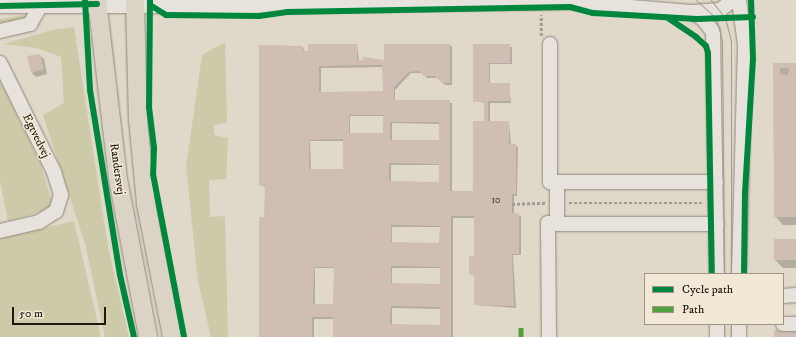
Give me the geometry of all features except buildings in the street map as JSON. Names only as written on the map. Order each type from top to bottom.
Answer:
[{"type":"main road","name":"Randersvej","points":[[97,2],[118,179],[148,337]]},
{"type":"main road","name":"Randersvej","points":[[135,2],[138,119],[146,204],[172,337]]},
{"type":"street","points":[[0,6],[97,2],[247,6],[541,2],[640,6],[691,12],[720,5],[732,0]]},
{"type":"street","points":[[739,0],[745,45],[739,273]]},
{"type":"street","points":[[0,31],[30,24],[41,5]]},
{"type":"street","points":[[717,273],[713,32],[720,5]]},
{"type":"street","points":[[691,12],[703,19],[713,32]]},
{"type":"street","points":[[550,44],[550,182],[716,182]]},
{"type":"street","name":"Egtvedvej","points":[[0,64],[54,172],[61,195],[56,211],[39,222],[0,231]]},
{"type":"street","points":[[557,182],[557,224]]},
{"type":"street","points":[[549,337],[548,223],[716,224]]},
{"type":"street","points":[[784,296],[796,295]]},
{"type":"street","points":[[784,324],[796,324]]},
{"type":"street","points":[[717,325],[717,337]]},
{"type":"street","points":[[738,325],[739,337]]},
{"type":"path","points":[[541,2],[541,44],[550,44]]},
{"type":"path","points":[[512,204],[708,203]]},
{"type":"shaded area","points":[[26,15],[26,19],[0,26],[0,19]]},
{"type":"shaded area","points":[[74,27],[108,247],[129,337],[105,337],[86,247],[43,115],[64,103],[61,57],[37,48],[4,44],[52,30]]},
{"type":"shaded area","points":[[225,42],[227,123],[214,125],[214,135],[228,138],[226,179],[209,180],[210,217],[225,216],[228,337],[211,337],[198,281],[186,167],[202,55]]},
{"type":"shaded area","points":[[0,81],[40,162],[52,202],[48,210],[8,221],[0,181]]},
{"type":"shaded area","points":[[74,221],[101,337],[0,337],[0,238]]},
{"type":"tram line","points":[[696,0],[716,18],[722,41],[724,273]]},
{"type":"tram line","points":[[711,0],[725,18],[731,41],[731,273]]},
{"type":"tram line","points":[[724,325],[724,337]]},
{"type":"tram line","points":[[731,325],[731,337]]},
{"type":"marked path","points":[[521,326],[521,337]]},
{"type":"cycle path","points":[[85,0],[90,90],[120,275],[134,337]]},
{"type":"cycle path","points":[[150,0],[149,107],[154,148],[153,174],[184,337]]},
{"type":"cycle path","points":[[744,273],[745,193],[753,59],[751,0]]},
{"type":"cycle path","points":[[0,6],[97,4]]},
{"type":"cycle path","points":[[150,5],[166,15],[259,16],[287,12],[570,7],[593,13],[697,19],[753,17]]},
{"type":"cycle path","points":[[668,18],[696,37],[706,46],[708,53],[712,273]]}]
